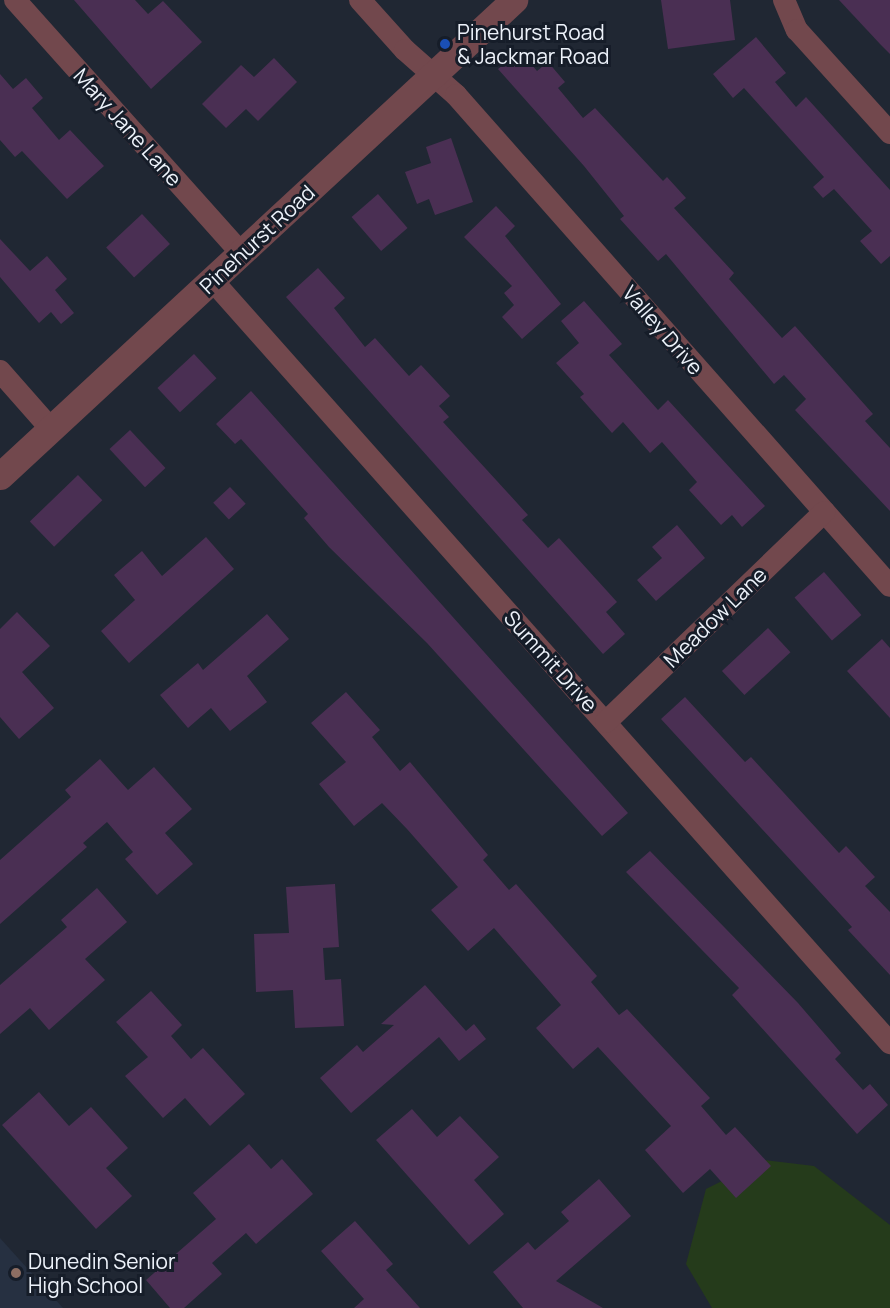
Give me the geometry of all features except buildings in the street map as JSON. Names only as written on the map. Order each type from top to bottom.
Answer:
[{"type":"street","name":"Mary Jane Lane","points":[[15,0],[242,253]]},
{"type":"street","name":"Valley Drive","points":[[360,0],[433,77],[456,95],[890,586]]},
{"type":"street","name":"Pinehurst Road","points":[[0,476],[514,0]]},
{"type":"street","points":[[784,0],[797,30],[890,133]]},
{"type":"street","name":"Summit Drive","points":[[212,280],[890,1042]]},
{"type":"street","points":[[0,371],[51,429]]},
{"type":"street","name":"Meadow Lane","points":[[606,722],[824,512]]},
{"type":"shaded area","name":"Dunedin Senior High School","points":[[0,1238],[63,1308],[0,1308]]},
{"type":"green space","points":[[764,1160],[814,1166],[890,1225],[890,1308],[712,1308],[686,1264],[706,1189]]},
{"type":"place","name":"Pinehurst Road & Jackmar Road","points":[[445,44]]},
{"type":"place","name":"Dunedin Senior High School","points":[[16,1273]]}]
